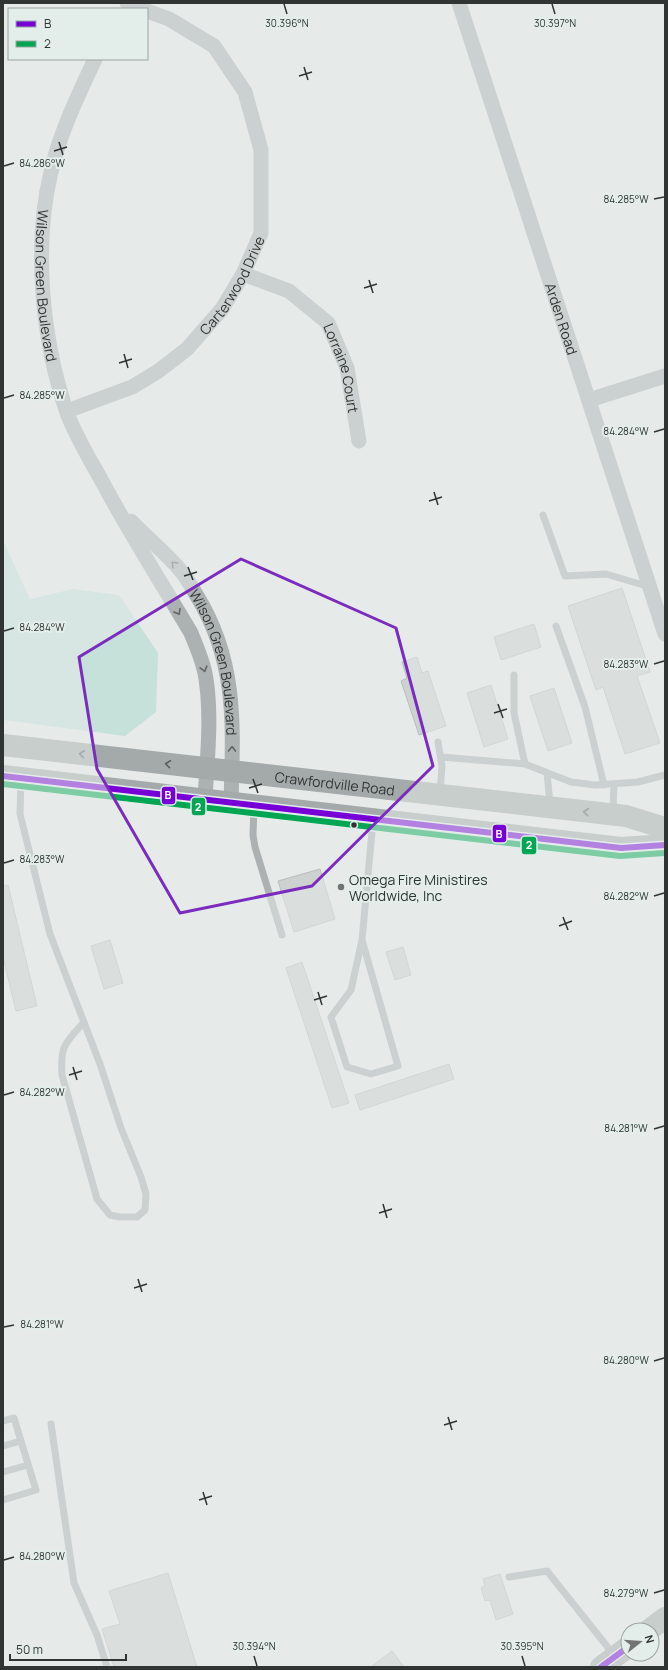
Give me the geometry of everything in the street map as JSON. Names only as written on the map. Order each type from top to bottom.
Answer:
[{"type":"main road","name":"Crawfordville Road","points":[[3,745],[626,816],[665,828]]},
{"type":"main road","points":[[3,762],[15,758],[54,751]]},
{"type":"main road","points":[[12,777],[621,848],[665,845]]},
{"type":"street","points":[[127,3],[140,8]]},
{"type":"street","name":"Arden Road","points":[[459,3],[665,634]]},
{"type":"street","name":"Carterwood Drive","points":[[67,411],[132,387],[157,372],[187,349],[222,309],[243,274],[261,234],[261,150],[245,92],[214,46],[169,19],[148,11]]},
{"type":"street","name":"Wilson Green Boulevard","points":[[95,60],[68,119],[51,172],[42,226],[41,287],[51,352],[67,411],[87,455],[191,632],[199,654],[206,678],[208,703],[205,799]]},
{"type":"street","name":"Lorraine Court","points":[[243,274],[289,290],[328,323],[347,368],[359,441]]},
{"type":"street","points":[[589,400],[665,376]]},
{"type":"street","name":"Wilson Green Boulevard","points":[[116,506],[181,571],[205,610],[221,647],[227,669],[233,720],[231,802]]},
{"type":"street","points":[[191,632],[211,624]]},
{"type":"lane","points":[[543,515],[565,576],[606,574],[650,587]]},
{"type":"lane","points":[[556,626],[585,707],[604,784]]},
{"type":"lane","points":[[514,675],[514,713],[525,764]]},
{"type":"lane","points":[[438,742],[442,766],[440,795]]},
{"type":"lane","points":[[441,757],[525,764],[571,782],[595,785],[638,782],[665,775]]},
{"type":"lane","points":[[547,773],[550,808]]},
{"type":"lane","points":[[12,777],[50,934],[84,1022],[100,1064],[121,1128],[141,1177],[146,1194],[145,1210],[137,1217],[120,1217],[110,1215],[97,1199],[62,1075],[61,1057],[65,1043],[84,1022]]},
{"type":"lane","points":[[612,815],[614,784]]},
{"type":"lane","points":[[254,805],[253,835],[255,847],[282,935]]},
{"type":"lane","points":[[362,940],[398,1066],[371,1074],[347,1068],[332,1017],[350,990],[362,940],[374,819]]},
{"type":"lane","points":[[3,1421],[14,1418],[36,1490],[3,1500]]},
{"type":"lane","points":[[51,1424],[74,1583],[97,1635],[107,1667]]},
{"type":"lane","points":[[3,1446],[21,1441]]},
{"type":"lane","points":[[3,1472],[28,1465]]},
{"type":"lane","points":[[509,1577],[547,1571],[615,1657]]},
{"type":"highlighted area","points":[[241,559],[396,628],[433,766],[312,886],[180,913],[97,769],[79,657]]},
{"type":"green space","points":[[3,540],[30,599],[73,589],[119,595],[158,653],[156,712],[125,736],[3,720]]},
{"type":"building","points":[[622,588],[650,672],[637,676],[660,743],[625,754],[603,687],[596,690],[568,606]]},
{"type":"building","points":[[534,624],[541,647],[501,660],[494,637]]},
{"type":"building","points":[[417,657],[422,673],[428,671],[446,726],[419,735],[401,681],[407,678],[402,662]]},
{"type":"building","points":[[491,685],[508,739],[484,747],[467,693]]},
{"type":"building","points":[[554,688],[572,743],[548,751],[530,696]]},
{"type":"building","points":[[320,869],[335,919],[294,932],[278,881]]},
{"type":"building","points":[[8,885],[37,1006],[16,1011],[3,957],[3,886]]},
{"type":"building","points":[[110,940],[123,983],[104,989],[91,946]]},
{"type":"building","points":[[403,947],[411,975],[395,980],[386,952]]},
{"type":"building","points":[[302,962],[349,1103],[332,1108],[286,968]]},
{"type":"building","points":[[449,1064],[454,1079],[360,1110],[355,1095]]},
{"type":"building","points":[[168,1573],[197,1667],[114,1667],[102,1629],[120,1624],[109,1591]]},
{"type":"building","points":[[500,1574],[513,1614],[496,1620],[490,1600],[485,1601],[481,1588],[485,1586],[483,1579]]},
{"type":"building","points":[[392,1651],[404,1667],[371,1667]]},
{"type":"transit line","name":"B","points":[[3,776],[621,848],[665,845]]},
{"type":"transit line","name":"2","points":[[3,784],[620,856],[665,853]]},
{"type":"transit line","name":"B","points":[[601,1667],[620,1653]]},
{"type":"place","name":"Omega Fire Ministires Worldwide, Inc","points":[[341,887]]}]
